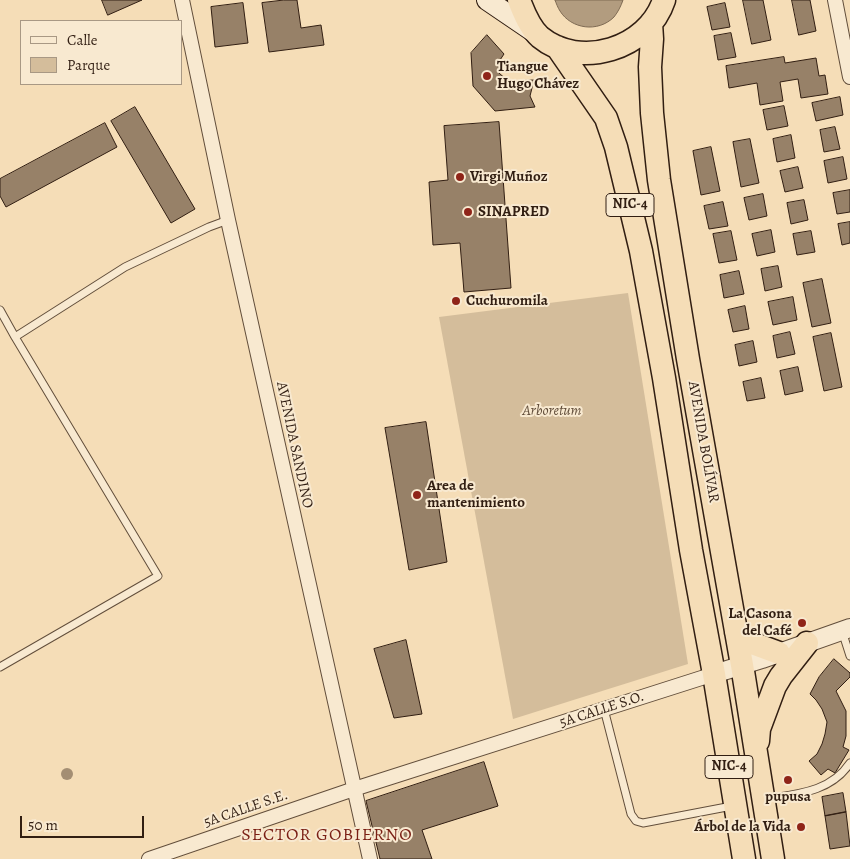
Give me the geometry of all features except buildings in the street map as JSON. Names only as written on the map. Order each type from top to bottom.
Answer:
[{"type":"highway","name":"NIC-4","points":[[519,0],[527,19],[548,41],[571,51],[589,53],[605,51],[629,42],[641,34],[661,9]]},
{"type":"highway","name":"AVENIDA BOLÍVAR","points":[[661,9],[652,39],[650,68],[652,113],[659,180],[691,377],[742,665],[773,859]]},
{"type":"highway","name":"AVENIDA BOLÍVAR","points":[[548,41],[606,118],[616,147],[641,252],[664,378],[691,550],[714,674],[744,859]]},
{"type":"highway","points":[[736,632],[752,643],[778,653]]},
{"type":"highway","points":[[756,755],[759,729],[775,686],[807,643]]},
{"type":"main road","points":[[487,0],[548,41]]},
{"type":"street","name":"AVENIDA SANDINO","points":[[182,0],[228,220],[370,859]]},
{"type":"street","points":[[834,0],[850,77]]},
{"type":"street","name":"5A CALLE S.O.","points":[[354,789],[846,630]]},
{"type":"street","name":"5A CALLE S.E.","points":[[149,859],[354,789]]},
{"type":"lane","points":[[15,336],[125,267],[208,227],[228,220]]},
{"type":"lane","points":[[0,310],[158,576],[0,667]]},
{"type":"lane","points":[[846,630],[850,656]]},
{"type":"lane","points":[[604,709],[631,814],[636,821],[643,823],[735,805]]},
{"type":"lane","points":[[763,799],[804,793],[826,785],[839,776],[850,763]]},
{"type":"green space","name":"Arboretum","points":[[628,293],[688,664],[513,719],[439,317]]},
{"type":"shaded area","points":[[555,0],[623,0],[614,17],[608,22],[593,27],[585,27],[571,22],[565,17]]},
{"type":"place","name":"Tiangue Hugo Chávez","points":[[487,76]]},
{"type":"place","name":"Virgi Muñoz","points":[[460,177]]},
{"type":"place","name":"SINAPRED","points":[[468,212]]},
{"type":"place","name":"Cuchuromila","points":[[456,301]]},
{"type":"place","name":"Area de mantenimiento","points":[[417,495]]},
{"type":"place","name":"La Casona del Café","points":[[802,623]]},
{"type":"place","name":"pupusa","points":[[788,780]]},
{"type":"place","name":"Árbol de la Vida","points":[[801,827]]},
{"type":"district","name":"SECTOR GOBIERNO","points":[[327,836]]}]
